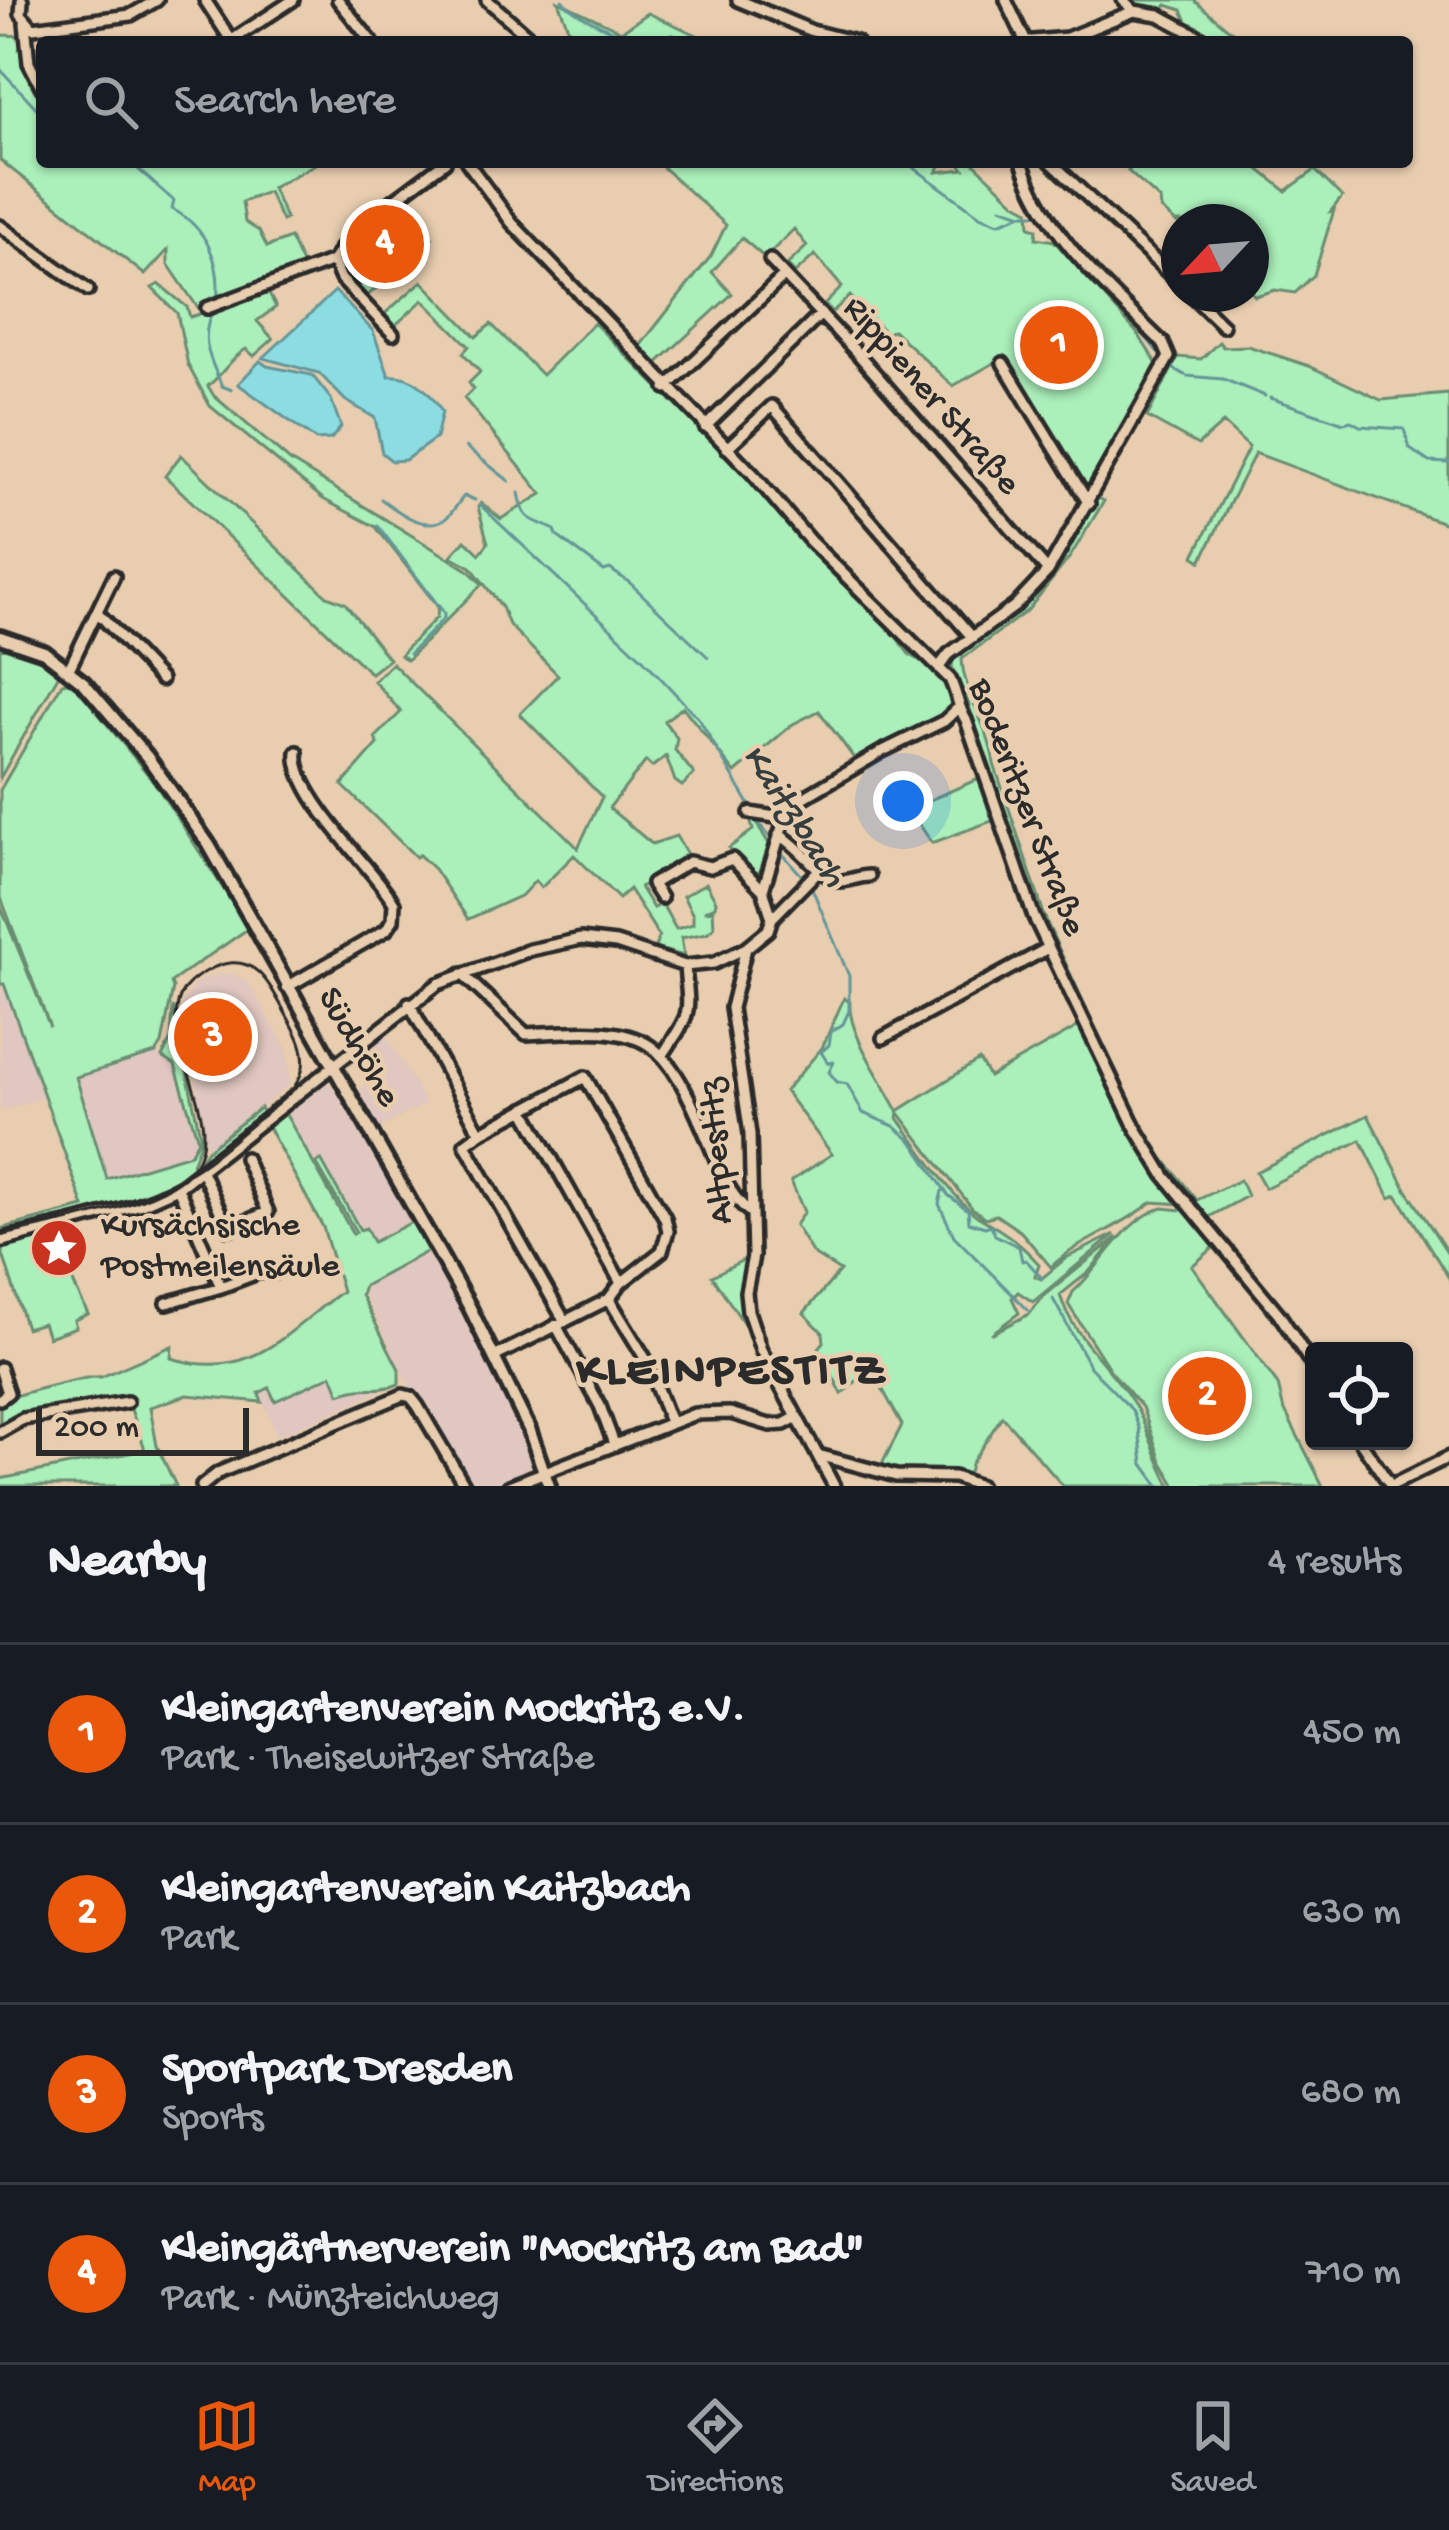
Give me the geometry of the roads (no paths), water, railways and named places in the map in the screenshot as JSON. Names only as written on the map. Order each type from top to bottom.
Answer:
[{"type":"street","points":[[22,0],[29,63],[36,76]]},
{"type":"street","points":[[25,23],[32,28],[130,15],[157,0]]},
{"type":"street","points":[[205,0],[227,36]]},
{"type":"street","points":[[238,36],[293,0]]},
{"type":"street","points":[[338,0],[367,36]]},
{"type":"street","points":[[487,0],[528,36]]},
{"type":"street","points":[[738,0],[832,36]]},
{"type":"street","points":[[1006,0],[1022,36]]},
{"type":"street","points":[[1109,21],[1122,0],[1134,10],[1159,15],[1198,36]]},
{"type":"street","points":[[1072,36],[1134,10]]},
{"type":"street","points":[[213,306],[333,261],[351,232],[437,168]]},
{"type":"street","name":"Boderitzer Straße","points":[[471,168],[512,223],[666,388],[939,667],[957,694],[957,709],[966,720],[1048,948],[1149,1151],[1279,1314],[1305,1354]]},
{"type":"street","points":[[939,667],[1048,572],[1166,363],[1163,343],[1072,251],[1040,207],[1024,168]]},
{"type":"street","points":[[1057,168],[1161,266]]},
{"type":"street","points":[[0,226],[88,290]]},
{"type":"street","name":"Rippiener Straße","points":[[770,260],[1048,572]]},
{"type":"street","points":[[333,261],[341,279],[393,334]]},
{"type":"street","points":[[666,388],[784,275]]},
{"type":"street","points":[[1209,312],[1223,326]]},
{"type":"street","points":[[705,427],[821,314]]},
{"type":"street","points":[[1003,362],[1089,503]]},
{"type":"street","points":[[727,448],[772,406],[972,637]]},
{"type":"street","points":[[69,669],[113,576]]},
{"type":"street","points":[[98,613],[161,680]]},
{"type":"street","name":"Südhöhe","points":[[0,637],[24,643],[69,669],[115,717],[189,815],[494,1357],[550,1486]]},
{"type":"street","points":[[763,890],[788,807],[880,752],[944,721],[957,709]]},
{"type":"street","points":[[287,987],[386,930],[393,920],[394,904],[322,813],[296,762],[297,752]]},
{"type":"street","points":[[754,814],[782,818]]},
{"type":"street","points":[[776,842],[790,840],[812,878]]},
{"type":"street","points":[[661,898],[652,884],[689,862],[710,867],[732,859],[763,890],[772,918]]},
{"type":"street","points":[[812,878],[838,881],[869,876]]},
{"type":"street","points":[[0,1242],[142,1204],[178,1188],[438,984],[544,946],[581,939],[616,943],[685,965],[714,963],[746,948],[767,930],[772,918],[812,878]]},
{"type":"street","name":"Altpestitz","points":[[746,948],[731,1008],[748,1107],[753,1256],[746,1292],[760,1350],[834,1486]]},
{"type":"street","points":[[883,1037],[1048,948]]},
{"type":"street","points":[[664,1053],[688,1018],[691,999],[685,965]]},
{"type":"street","points":[[463,974],[526,1034],[614,1032],[664,1053],[725,1180],[738,1203],[750,1212]]},
{"type":"street","points":[[410,1003],[480,1132]]},
{"type":"street","points":[[494,1357],[560,1323],[609,1299],[621,1283],[667,1255],[665,1218],[585,1077],[465,1144],[560,1323],[614,1444]]},
{"type":"street","points":[[524,1109],[621,1283]]},
{"type":"street","points":[[202,1172],[228,1229],[268,1212],[245,1158]]},
{"type":"street","points":[[178,1188],[221,1287]]},
{"type":"street","points":[[167,1304],[260,1272],[274,1273]]},
{"type":"street","points":[[609,1299],[645,1358],[670,1422]]},
{"type":"street","points":[[0,1368],[4,1396]]},
{"type":"street","points":[[202,1486],[218,1473],[403,1395],[418,1406],[465,1486]]},
{"type":"street","points":[[0,1432],[23,1419],[128,1402]]},
{"type":"street","points":[[509,1486],[670,1422],[714,1412],[770,1425],[797,1417]]},
{"type":"street","points":[[1366,1450],[1391,1486],[1449,1457]]},
{"type":"street","points":[[818,1455],[896,1476],[954,1477],[980,1486]]},
{"type":"water","points":[[335,291],[373,331],[389,376],[420,385],[442,412],[436,438],[405,460],[392,461],[382,453],[375,418],[345,400],[319,373],[263,358]]},
{"type":"water","points":[[260,361],[312,375],[331,399],[341,427],[331,439],[316,440],[238,384]]},
{"type":"waterway","points":[[562,0],[587,19],[627,36]]},
{"type":"waterway","points":[[664,36],[676,36]]},
{"type":"waterway","name":"Kaitzbach","points":[[0,69],[36,108]]},
{"type":"waterway","name":"Kaitzbach","points":[[137,168],[174,201],[172,209],[203,236],[214,260],[217,301]]},
{"type":"waterway","points":[[914,168],[980,216],[999,223],[1020,215]]},
{"type":"waterway","points":[[1001,207],[1041,214]]},
{"type":"waterway","points":[[1054,232],[1110,297]]},
{"type":"waterway","name":"Kaitzbach","points":[[214,310],[207,348],[222,386],[232,390]]},
{"type":"waterway","points":[[1129,317],[1170,367],[1187,376],[1223,379],[1265,396]]},
{"type":"waterway","points":[[1270,398],[1344,423],[1404,429],[1410,449],[1429,462],[1449,463]]},
{"type":"waterway","points":[[466,447],[509,481]]},
{"type":"waterway","points":[[519,493],[529,518],[555,530],[604,571],[610,569],[630,583],[708,657]]},
{"type":"waterway","name":"Kaitzbach","points":[[381,499],[428,523],[445,519],[464,496],[475,500]]},
{"type":"waterway","name":"Kaitzbach","points":[[480,505],[642,658],[699,719],[752,809]]},
{"type":"waterway","points":[[378,526],[444,613],[409,654]]},
{"type":"waterway","name":"Kaitzbach","points":[[755,818],[775,844]]},
{"type":"waterway","name":"Kaitzbach","points":[[781,852],[811,886],[849,976],[849,1011],[821,1052],[828,1063],[834,1062],[829,1072],[837,1082],[847,1084],[863,1113],[894,1126],[912,1141],[948,1195],[968,1210],[969,1222],[991,1225],[995,1235],[1019,1247],[1022,1261],[1042,1278]]},
{"type":"waterway","points":[[942,1191],[939,1204],[954,1236],[1028,1310]]},
{"type":"waterway","name":"Kaitzbach","points":[[1053,1299],[1090,1367],[1132,1410],[1143,1464],[1159,1486]]},
{"type":"tram line","points":[[0,1232],[162,1187],[183,1176],[193,1170],[212,1157],[285,1098],[300,1076],[303,1053],[294,1028],[260,974],[241,963],[215,967],[185,988],[177,1008],[177,1030],[203,1130],[201,1152],[189,1172],[173,1184],[152,1195],[127,1204],[0,1236]]},
{"type":"place","name":"Kleingärtnerverein \"Mockritz am Bad\"","points":[[385,244]]},
{"type":"place","name":"Kleingartenverein Mockritz e.V.","points":[[1059,345]]},
{"type":"place","name":"Sportpark Dresden","points":[[213,1037]]},
{"type":"place","name":"Kursächsische Postmeilensäule","points":[[59,1248]]},
{"type":"place","name":"Kleingartenverein Kaitzbach","points":[[1207,1396]]},
{"type":"district","name":"KLEINPESTITZ","points":[[732,1373]]}]
